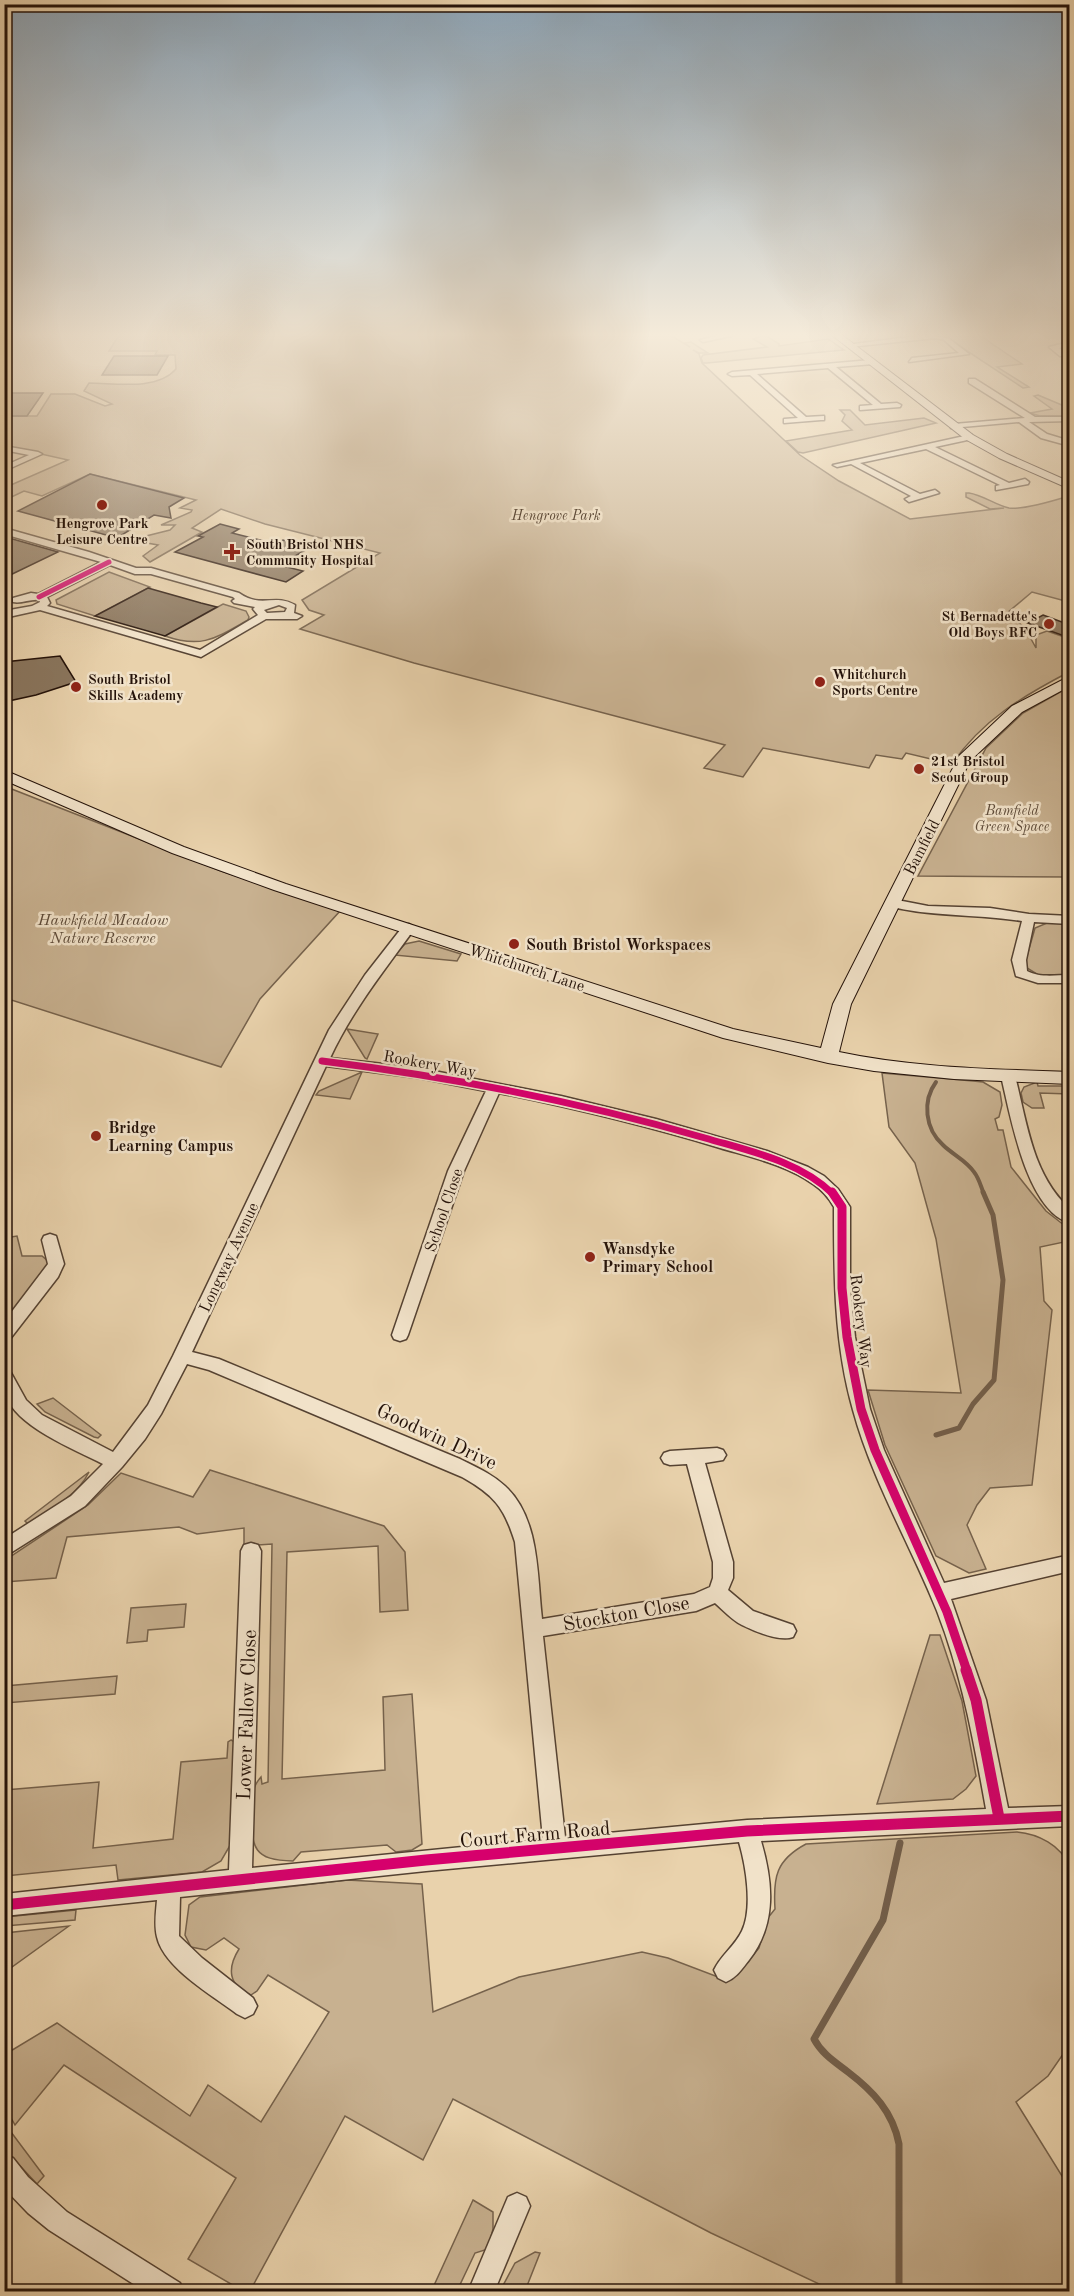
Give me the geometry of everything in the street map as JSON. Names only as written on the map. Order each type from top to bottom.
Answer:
[{"type":"street","points":[[837,465],[945,442]]},
{"type":"street","points":[[978,442],[1003,456],[1070,486]]},
{"type":"street","points":[[927,446],[1008,486]]},
{"type":"street","points":[[4,448],[38,454],[4,469]]},
{"type":"street","points":[[853,462],[919,497]]},
{"type":"street","points":[[992,489],[1025,482]]},
{"type":"street","points":[[903,500],[935,493]]},
{"type":"street","points":[[4,531],[109,562],[135,571],[142,578],[227,601],[246,602],[276,617],[293,615]]},
{"type":"street","points":[[4,597],[25,610],[109,562]]},
{"type":"street","points":[[40,602],[201,654],[264,611]]},
{"type":"street","points":[[4,615],[16,604]]},
{"type":"street","name":"Bamfield","points":[[828,1057],[842,1004],[964,759],[1017,709],[1070,680]]},
{"type":"street","name":"Whitchurch Lane","points":[[4,774],[178,850],[280,887],[729,1034],[828,1057],[918,1071],[1070,1078]]},
{"type":"street","points":[[892,903],[928,910],[990,912],[1029,918],[1070,920]]},
{"type":"street","points":[[1029,918],[1019,960],[1021,973],[1026,977],[1038,979],[1070,979]]},
{"type":"street","name":"Longway Avenue","points":[[4,1549],[78,1501],[116,1462],[139,1434],[155,1409],[182,1356],[336,1030],[362,986],[409,928]]},
{"type":"street","name":"Rookery Way","points":[[322,1061],[419,1073],[561,1101],[708,1138],[803,1171],[819,1180],[833,1192],[842,1208],[842,1288],[847,1337],[861,1410],[875,1450],[947,1612],[976,1700],[999,1818]]},
{"type":"street","points":[[1008,1076],[1034,1176],[1056,1208],[1070,1218]]},
{"type":"street","name":"School Close","points":[[400,1335],[456,1171],[494,1088]]},
{"type":"street","points":[[4,1335],[52,1273],[56,1264],[50,1240]]},
{"type":"street","name":"Goodwin Drive","points":[[182,1356],[213,1364],[454,1464],[491,1483],[511,1506],[524,1542],[555,1850]]},
{"type":"street","points":[[4,1377],[20,1405],[36,1420],[116,1462]]},
{"type":"street","points":[[670,1458],[717,1455]]},
{"type":"street","points":[[694,1456],[723,1562],[723,1578],[717,1593],[747,1618],[786,1631]]},
{"type":"street","name":"Lower Fallow Close","points":[[240,1880],[251,1551]]},
{"type":"street","points":[[938,1593],[1070,1563]]},
{"type":"street","name":"Stockton Close","points":[[534,1629],[696,1602],[717,1593]]},
{"type":"street","name":"Court Farm Road","points":[[4,1905],[747,1831],[999,1818],[1068,1821]]},
{"type":"street","points":[[726,1970],[753,1936],[760,1895],[755,1858],[747,1831]]},
{"type":"street","points":[[170,1888],[167,1913],[169,1942],[180,1954],[245,2006]]},
{"type":"street","points":[[4,2167],[16,2186],[61,2223],[171,2292]]},
{"type":"street","points":[[481,2292],[517,2206]]},
{"type":"green space","name":"Hengrove Park","points":[[5,442],[786,442],[800,455],[839,481],[910,519],[1004,508],[990,509],[966,497],[966,493],[1009,508],[1022,508],[1069,496],[1069,602],[1032,592],[1007,613],[1025,628],[1036,648],[1036,635],[1047,631],[1064,637],[1069,634],[1069,672],[1004,710],[976,734],[952,764],[906,753],[902,759],[876,755],[869,768],[763,748],[743,777],[704,768],[725,745],[414,663],[300,629],[324,615],[309,610],[302,600],[380,553],[265,524],[221,509],[192,528],[202,532],[150,562],[143,556],[158,545],[130,540],[170,530],[175,525],[161,525],[191,512],[192,510],[180,508],[196,500],[90,474],[42,496],[24,491],[5,500],[4,488],[68,460],[5,446]]},
{"type":"green space","points":[[787,442],[851,442],[803,453],[798,452]]},
{"type":"green space","points":[[109,572],[150,587],[95,616],[57,604],[56,600]]},
{"type":"green space","points":[[223,604],[246,611],[248,620],[208,640],[189,642],[165,636]]},
{"type":"green space","name":"Bamfield Green Space","points":[[1069,687],[1069,877],[918,876],[986,748],[1023,713]]},
{"type":"green space","name":"Hawkfield Meadow Nature Reserve","points":[[4,786],[221,871],[340,911],[260,999],[221,1067],[5,998]]},
{"type":"green space","points":[[1047,923],[1069,923],[1069,976],[1040,976],[1027,968],[1025,963],[1035,928]]},
{"type":"green space","points":[[419,941],[461,954],[457,961],[394,955],[405,944]]},
{"type":"green space","points":[[347,1029],[378,1034],[367,1059],[365,1058]]},
{"type":"green space","points":[[362,1072],[350,1099],[316,1095],[319,1091]]},
{"type":"green space","points":[[882,1073],[983,1082],[1000,1092],[1002,1105],[999,1117],[995,1119],[998,1130],[1003,1130],[1011,1167],[1046,1211],[1069,1229],[1069,1241],[1040,1247],[1044,1301],[1052,1310],[1032,1485],[990,1488],[977,1505],[967,1525],[986,1569],[969,1573],[936,1556],[885,1445],[868,1390],[961,1393],[936,1239],[915,1163],[889,1127]]},
{"type":"green space","points":[[1037,1082],[1038,1086],[1069,1086],[1069,1094],[1040,1093],[1044,1108],[1032,1108],[1023,1102],[1021,1093],[1024,1087]]},
{"type":"green space","points":[[17,1236],[22,1256],[42,1256],[49,1262],[47,1270],[5,1321],[5,1238]]},
{"type":"green space","points":[[53,1398],[101,1435],[98,1438],[94,1437],[45,1412],[37,1404]]},
{"type":"green space","points":[[210,1470],[384,1526],[405,1552],[408,1610],[380,1612],[378,1546],[287,1552],[282,1779],[385,1770],[383,1697],[412,1694],[422,1844],[412,1850],[396,1852],[387,1845],[301,1852],[293,1861],[263,1855],[254,1844],[252,1835],[253,1793],[261,1777],[262,1784],[268,1782],[272,1544],[244,1546],[244,1528],[197,1534],[179,1527],[67,1537],[56,1578],[5,1582],[4,1561],[88,1505],[121,1473],[193,1497]]},
{"type":"green space","points":[[89,1472],[78,1488],[62,1502],[28,1524],[25,1521]]},
{"type":"green space","points":[[186,1604],[184,1627],[148,1630],[147,1641],[127,1643],[131,1608]]},
{"type":"green space","points":[[930,1635],[940,1635],[962,1701],[976,1776],[966,1789],[953,1799],[877,1804]]},
{"type":"green space","points":[[117,1676],[115,1694],[5,1703],[5,1686]]},
{"type":"green space","points":[[231,1740],[235,1742],[232,1842],[221,1861],[202,1872],[118,1880],[116,1865],[5,1876],[5,1790],[99,1782],[93,1848],[173,1839],[181,1762],[227,1758],[228,1742]]},
{"type":"green space","points":[[1017,1832],[1033,1835],[1048,1842],[1060,1852],[1069,1866],[1068,2047],[1048,2076],[1016,2102],[1067,2184],[1070,2209],[1069,2291],[834,2291],[711,2233],[453,2099],[423,2160],[345,2116],[250,2291],[243,2291],[188,2259],[236,2178],[64,2065],[15,2125],[5,2107],[4,2055],[57,2023],[190,2116],[208,2085],[261,2122],[329,2012],[268,1975],[257,1991],[251,1995],[243,1991],[234,1982],[231,1970],[239,1949],[224,1938],[206,1950],[191,1947],[185,1935],[189,1905],[200,1897],[347,1880],[422,1884],[433,2012],[519,1977],[642,1952],[668,1958],[718,1977],[737,1975],[759,1948],[767,1919],[775,1909],[776,1879],[782,1863],[806,1844]]},
{"type":"green space","points":[[76,1910],[75,1920],[5,1926],[5,1917]]},
{"type":"green space","points":[[69,1926],[5,1972],[5,1933]]},
{"type":"green space","points":[[8,2128],[44,2176],[37,2184],[8,2153],[5,2146],[5,2131]]},
{"type":"green space","points":[[473,2200],[493,2212],[493,2229],[488,2249],[475,2253],[457,2291],[431,2292]]},
{"type":"green space","points":[[535,2252],[540,2253],[525,2291],[500,2291],[515,2263]]},
{"type":"building","name":"Hengrove Park Leisure Centre","points":[[90,474],[184,498],[169,507],[171,518],[154,515],[117,538],[18,511]]},
{"type":"building","name":"South Bristol NHS Community Hospital","points":[[220,524],[239,529],[232,533],[276,544],[283,540],[311,547],[279,565],[303,571],[286,582],[175,552],[203,537],[198,536]]},
{"type":"building","points":[[4,537],[9,538],[58,552],[4,578]]},
{"type":"building","points":[[148,588],[217,607],[165,636],[95,616]]},
{"type":"building","name":"St Bernadette's Old Boys RFC","points":[[1043,615],[1070,625],[1070,638],[1028,623]]},
{"type":"building","name":"South Bristol Skills Academy","points":[[60,656],[76,682],[36,695],[4,702],[4,662]]},
{"type":"waterway","points":[[936,1082],[927,1106],[932,1131],[943,1145],[971,1168],[984,1194]]},
{"type":"waterway","points":[[936,1435],[959,1428],[973,1404],[994,1380],[1003,1280],[993,1215],[983,1192]]},
{"type":"waterway","points":[[899,2292],[899,2144],[896,2132],[887,2112],[874,2095],[825,2053],[814,2039],[883,1920],[900,1843]]},
{"type":"cycle path","points":[[39,597],[109,562]]},
{"type":"cycle path","points":[[322,1061],[419,1073],[561,1101],[656,1124],[762,1155],[803,1171],[819,1180],[833,1193],[842,1207],[842,1288],[847,1337],[861,1409],[875,1450],[947,1612],[976,1700],[999,1818]]},
{"type":"cycle path","points":[[4,1905],[426,1860],[747,1831],[1070,1816]]},
{"type":"place","name":"Hengrove Park Leisure Centre","points":[[102,505]]},
{"type":"place","name":"South Bristol NHS Community Hospital","points":[[232,552]]},
{"type":"place","name":"St Bernadette's Old Boys RFC","points":[[1049,624]]},
{"type":"place","name":"Whitchurch Sports Centre","points":[[820,682]]},
{"type":"place","name":"South Bristol Skills Academy","points":[[76,687]]},
{"type":"place","name":"21st Bristol Scout Group","points":[[919,769]]},
{"type":"place","name":"South Bristol Workspaces","points":[[514,944]]},
{"type":"place","name":"Bridge Learning Campus","points":[[96,1136]]},
{"type":"place","name":"Wansdyke Primary School","points":[[590,1257]]}]
